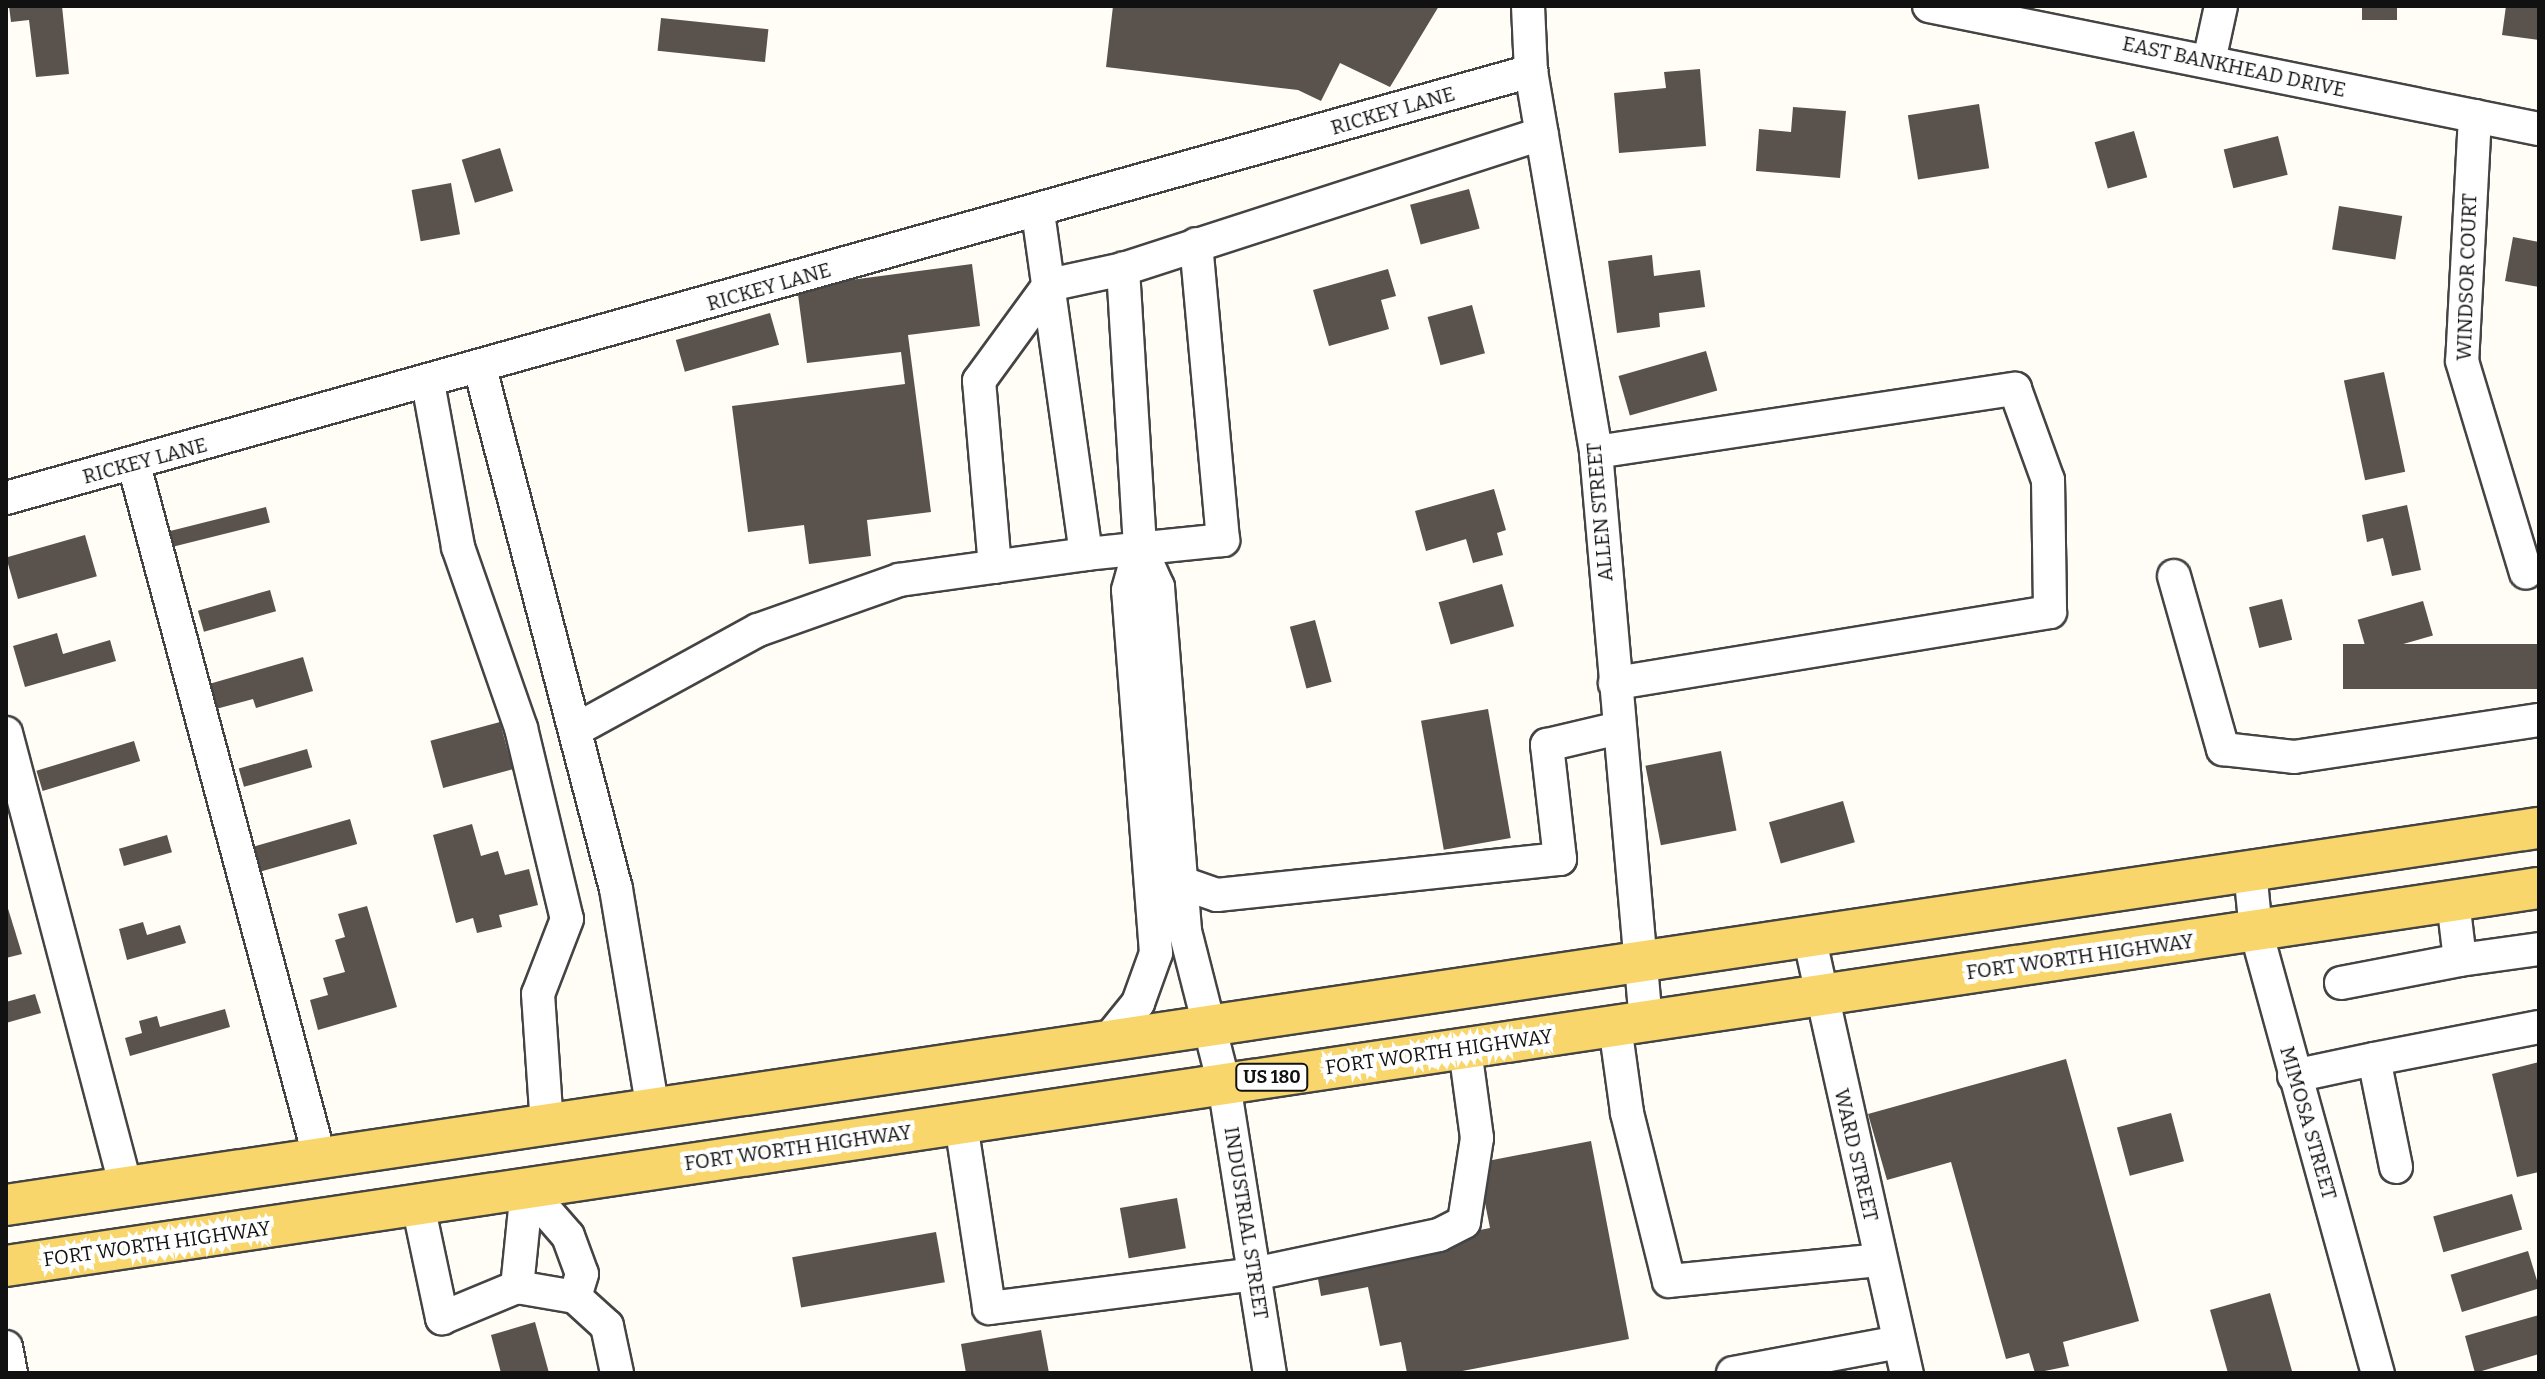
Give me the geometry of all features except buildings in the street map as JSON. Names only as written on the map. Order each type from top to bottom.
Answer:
[{"type":"main road","points":[[6,1205],[2539,828]]},
{"type":"main road","name":"FORT WORTH HIGHWAY","points":[[6,1266],[2539,888]]},
{"type":"main road","points":[[527,1189],[532,1127]]},
{"type":"street","name":"ALLEN STREET","points":[[1528,6],[1531,71],[1596,452],[1638,962],[1630,1024],[1627,1113],[1669,1281],[1880,1260]]},
{"type":"street","name":"EAST BANKHEAD DRIVE","points":[[1929,6],[1994,12],[2209,61],[2539,129]]},
{"type":"street","points":[[2209,61],[2221,6]]},
{"type":"street","name":"RICKEY LANE","points":[[6,498],[428,383],[1531,71]]},
{"type":"street","name":"WINDSOR COURT","points":[[2475,116],[2462,361],[2526,573]]},
{"type":"street","points":[[995,567],[979,381],[1049,285],[1123,269],[1542,134]]},
{"type":"street","points":[[1038,212],[1086,554]]},
{"type":"street","points":[[577,729],[758,630],[899,580],[1140,547],[1223,540],[1196,244]]},
{"type":"street","points":[[1108,1040],[1138,1003],[1156,953],[1143,589],[1123,269]]},
{"type":"street","points":[[480,368],[577,729],[616,889],[653,1109]]},
{"type":"street","points":[[428,383],[458,547],[521,728],[567,919],[538,994],[532,1127]]},
{"type":"street","points":[[1596,452],[2015,389],[2048,480],[2050,612],[1615,683]]},
{"type":"street","points":[[134,465],[320,1159]]},
{"type":"street","points":[[2174,576],[2223,749],[2294,757],[2539,720]]},
{"type":"street","name":"INDUSTRIAL STREET","points":[[1143,589],[1182,883],[1185,931],[1224,1084],[1270,1373]]},
{"type":"street","points":[[1182,883],[1217,895],[1560,859],[1547,745],[1619,728]]},
{"type":"street","points":[[6,733],[126,1188]]},
{"type":"street","name":"MIMOSA STREET","points":[[2250,871],[2256,931],[2378,1373]]},
{"type":"street","points":[[2453,901],[2460,960]]},
{"type":"street","name":"WARD STREET","points":[[1809,936],[1819,996],[1902,1358]]},
{"type":"street","points":[[2341,983],[2460,960],[2539,949]]},
{"type":"street","points":[[2294,1076],[2539,1027]]},
{"type":"street","points":[[961,1124],[989,1308],[1254,1274],[1439,1235],[1464,1222],[1477,1138],[1465,1049]]},
{"type":"street","points":[[2374,1059],[2396,1167]]},
{"type":"street","points":[[517,1287],[527,1189]]},
{"type":"street","points":[[527,1189],[568,1236],[582,1274],[575,1297]]},
{"type":"street","points":[[418,1205],[442,1318],[517,1287],[575,1297],[607,1326],[617,1373]]},
{"type":"street","points":[[1733,1373],[1902,1358]]}]
